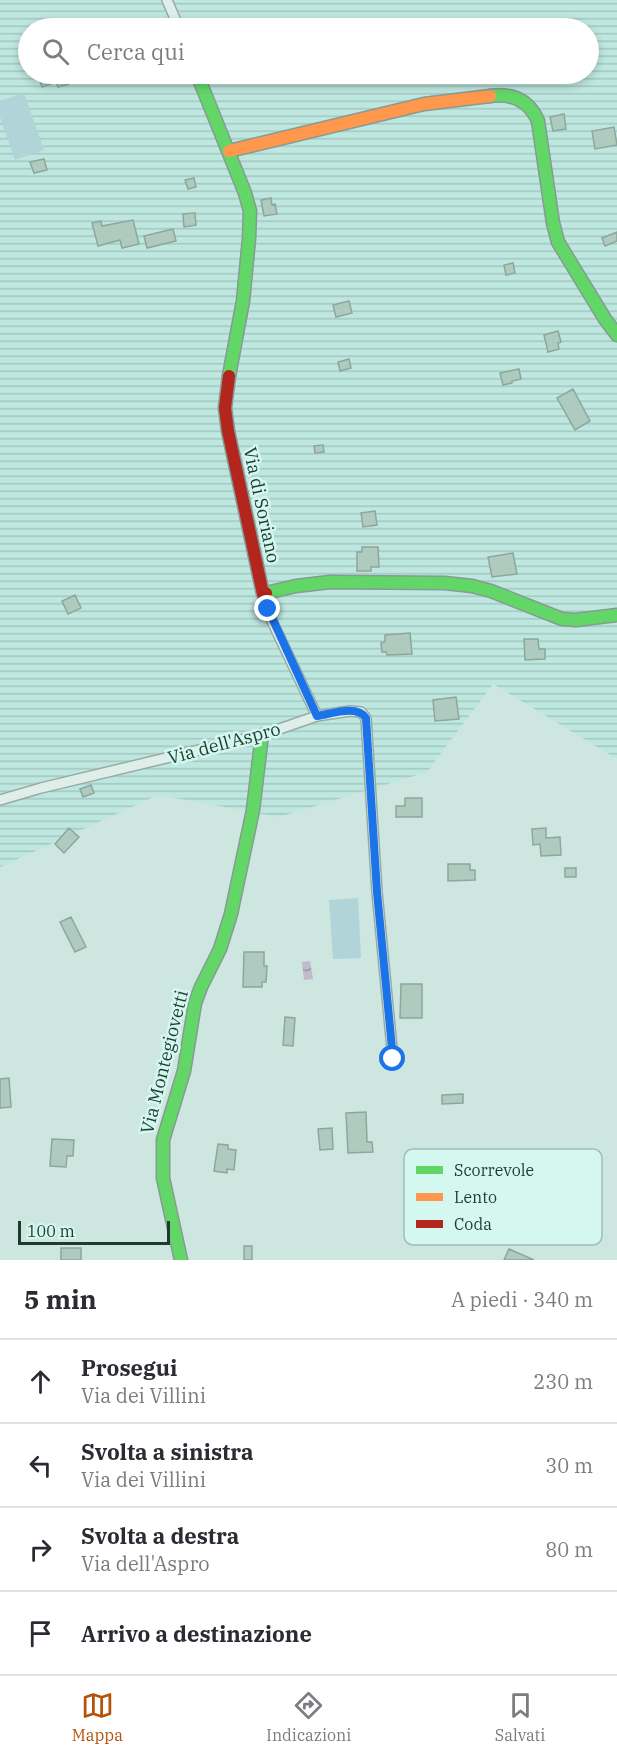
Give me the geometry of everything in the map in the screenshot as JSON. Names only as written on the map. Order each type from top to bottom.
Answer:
[{"type":"street","points":[[167,0],[175,18]]},
{"type":"street","name":"Via di Soriano","points":[[201,84],[247,198],[250,226],[243,301],[226,391],[226,416],[263,594],[297,585],[366,582],[448,583],[472,586],[500,594],[563,619],[578,620],[617,615]]},
{"type":"street","points":[[229,151],[432,102],[501,95],[522,99],[532,108],[538,121],[553,223],[558,242],[617,335]]},
{"type":"street","points":[[263,594],[272,621],[317,716]]},
{"type":"street","name":"Via dell'Aspro","points":[[0,800],[262,735],[317,716],[356,711],[363,714],[366,718],[377,892],[393,1059]]},
{"type":"street","name":"Via Montegiovetti","points":[[181,1260],[163,1178],[163,1140],[184,1071],[195,1004],[220,949],[231,914],[253,810],[262,735]]},
{"type":"shaded area","points":[[0,0],[617,0],[617,759],[493,684],[427,772],[279,817],[158,795],[0,867]]},
{"type":"shaded area","points":[[24,93],[44,150],[15,160],[0,117],[0,101]]},
{"type":"shaded area","points":[[358,898],[361,958],[333,959],[329,900]]},
{"type":"water","points":[[310,961],[313,979],[304,980],[302,962]]},
{"type":"building","points":[[564,114],[566,129],[553,131],[550,117]]},
{"type":"building","points":[[614,127],[617,145],[595,149],[592,131]]},
{"type":"building","points":[[44,159],[47,170],[34,173],[30,162]]},
{"type":"building","points":[[194,178],[196,187],[188,189],[185,180]]},
{"type":"building","points":[[271,198],[277,214],[264,216],[261,200]]},
{"type":"building","points":[[195,213],[196,225],[184,227],[183,214]]},
{"type":"building","points":[[133,220],[139,244],[122,248],[120,240],[98,246],[92,223],[101,221],[102,226]]},
{"type":"building","points":[[173,229],[176,241],[147,248],[144,236]]},
{"type":"building","points":[[617,232],[617,241],[605,246],[602,238]]},
{"type":"building","points":[[513,263],[515,273],[506,275],[504,265]]},
{"type":"building","points":[[349,301],[352,313],[336,317],[333,305]]},
{"type":"building","points":[[558,331],[561,342],[558,343],[559,349],[548,352],[544,335]]},
{"type":"building","points":[[349,359],[351,368],[340,371],[338,362]]},
{"type":"building","points":[[519,369],[521,379],[503,385],[500,373]]},
{"type":"building","points":[[573,389],[590,421],[575,430],[557,398]]},
{"type":"building","points":[[323,445],[324,452],[315,453],[314,446]]},
{"type":"building","points":[[375,511],[377,525],[363,527],[361,513]]},
{"type":"building","points":[[362,547],[378,547],[379,567],[371,567],[371,571],[357,571],[357,552],[362,552]]},
{"type":"building","points":[[513,553],[517,574],[492,577],[488,557]]},
{"type":"building","points":[[75,595],[81,608],[68,614],[62,601]]},
{"type":"building","points":[[410,633],[412,654],[387,655],[386,652],[382,652],[381,643],[385,642],[385,635]]},
{"type":"building","points":[[524,639],[538,639],[539,649],[545,649],[545,659],[525,660]]},
{"type":"building","points":[[456,697],[459,719],[435,721],[433,700]]},
{"type":"building","points":[[91,785],[94,793],[83,797],[80,789]]},
{"type":"building","points":[[405,798],[422,798],[422,817],[396,817],[396,806],[405,806]]},
{"type":"building","points":[[69,828],[79,837],[64,853],[55,844]]},
{"type":"building","points":[[546,828],[546,838],[560,837],[561,855],[541,856],[540,844],[533,845],[532,829]]},
{"type":"building","points":[[448,864],[470,864],[470,870],[475,870],[475,880],[448,881]]},
{"type":"building","points":[[565,868],[576,868],[576,877],[565,877]]},
{"type":"building","points":[[71,917],[86,947],[75,952],[60,922]]},
{"type":"building","points":[[244,952],[264,952],[264,966],[267,966],[266,982],[262,982],[262,987],[243,987]]},
{"type":"building","points":[[401,984],[422,984],[422,1018],[400,1018]]},
{"type":"building","points":[[285,1017],[295,1018],[293,1046],[283,1045]]},
{"type":"building","points":[[9,1078],[11,1107],[0,1108],[0,1079]]},
{"type":"building","points":[[463,1094],[463,1103],[442,1104],[442,1095]]},
{"type":"building","points":[[366,1112],[367,1142],[372,1142],[373,1152],[348,1153],[346,1113]]},
{"type":"building","points":[[332,1128],[333,1149],[320,1150],[318,1129]]},
{"type":"building","points":[[52,1139],[74,1140],[73,1156],[67,1156],[66,1167],[50,1166]]},
{"type":"building","points":[[218,1144],[228,1145],[228,1149],[236,1150],[234,1170],[227,1169],[227,1173],[214,1171]]},
{"type":"building","points":[[244,1246],[252,1246],[252,1260],[244,1260]]},
{"type":"building","points":[[61,1248],[81,1248],[81,1260],[61,1260]]},
{"type":"building","points":[[509,1249],[534,1260],[504,1260]]},
{"type":"traffic: fast","points":[[201,84],[245,193],[250,211],[243,301],[229,376]]},
{"type":"traffic: fast","points":[[490,96],[512,97],[525,103],[538,121],[553,223],[558,242],[617,335]]},
{"type":"traffic: fast","points":[[266,593],[296,586],[330,582],[445,583],[491,591],[562,619],[576,620],[617,615]]},
{"type":"traffic: fast","points":[[181,1260],[163,1178],[163,1140],[184,1071],[195,1003],[220,949],[231,914],[253,810],[262,735]]},
{"type":"traffic: slow","points":[[229,151],[424,104],[490,96]]},
{"type":"traffic: jam","points":[[229,376],[225,408],[228,431],[263,594],[266,593]]},
{"type":"route","points":[[268,609],[317,716],[356,711],[361,712],[366,718],[377,892],[393,1059]]}]
